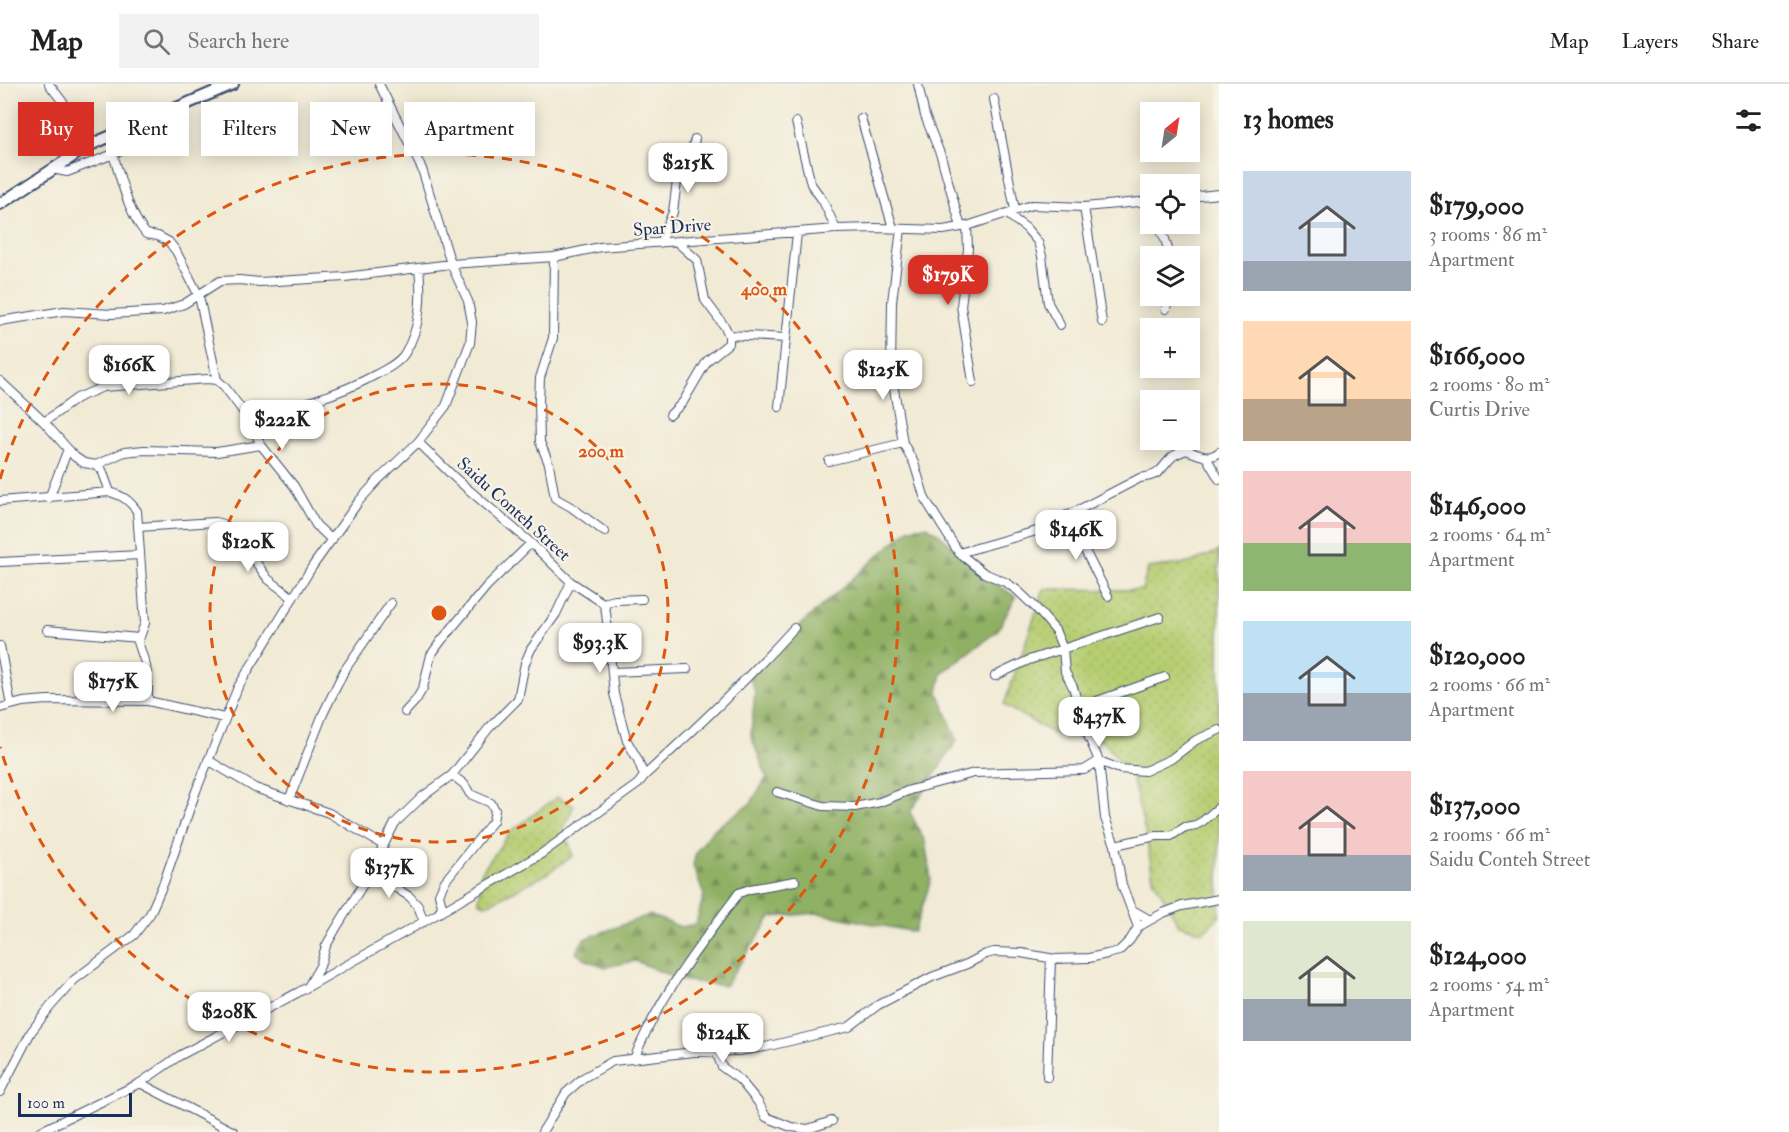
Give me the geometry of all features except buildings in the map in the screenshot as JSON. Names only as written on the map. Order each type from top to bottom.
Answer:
[{"type":"main road","points":[[94,143],[233,84]]},
{"type":"main road","points":[[0,204],[73,156]]},
{"type":"street","points":[[49,84],[63,102]]},
{"type":"street","points":[[0,1092],[31,1032],[50,1007],[74,980],[134,935],[150,914],[224,718],[238,687],[293,598],[360,501],[378,480],[418,442],[446,406],[470,343],[471,322],[468,301],[451,264],[422,169],[379,84]]},
{"type":"street","points":[[918,84],[925,116],[964,226],[968,249],[961,306],[973,382]]},
{"type":"street","points":[[994,99],[1015,210]]},
{"type":"street","points":[[861,118],[897,228],[892,302],[891,371],[903,443],[914,463],[925,499],[959,553],[984,573],[1017,590],[1055,630],[1063,649],[1065,672],[1099,761],[1105,818],[1115,845],[1122,885],[1138,927]]},
{"type":"street","points":[[796,123],[811,184],[823,201],[836,229]]},
{"type":"street","points":[[660,243],[673,213],[677,181],[691,153],[695,139]]},
{"type":"street","points":[[52,169],[67,172],[108,156]]},
{"type":"street","points":[[114,156],[128,203],[137,222],[146,234],[158,236],[169,242],[199,296],[217,380]]},
{"type":"street","points":[[1200,196],[1219,194]]},
{"type":"street","name":"Spar Drive","points":[[0,321],[64,310],[111,314],[163,311],[199,296],[220,281],[260,282],[345,277],[451,264],[554,257],[600,247],[836,229],[943,230],[1007,214],[1032,205],[1084,207],[1140,204]]},
{"type":"street","points":[[1084,207],[1102,322]]},
{"type":"street","points":[[1007,214],[1026,228],[1038,242],[1048,303],[1060,325]]},
{"type":"street","points":[[779,407],[797,233]]},
{"type":"street","points":[[670,414],[683,402],[707,361],[729,343],[729,335],[725,327],[705,300],[697,260],[677,242]]},
{"type":"street","points":[[554,257],[553,338],[540,378],[540,442],[549,464],[555,498],[605,532]]},
{"type":"street","points":[[248,418],[322,399],[349,389],[388,369],[404,355],[420,317],[422,291],[419,268]]},
{"type":"street","points":[[729,335],[786,338]]},
{"type":"street","points":[[44,422],[77,398],[103,387],[217,380],[248,418],[261,445],[294,486],[316,525],[332,540]]},
{"type":"street","points":[[0,381],[84,463],[96,465],[123,452],[144,450],[217,452],[261,445]]},
{"type":"street","name":"Saidu Conteh Street","points":[[308,987],[320,966],[330,938],[367,878],[395,824],[407,811],[452,775],[489,728],[518,699],[525,663],[531,649],[556,614],[571,582],[418,442]]},
{"type":"street","points":[[829,461],[903,443]]},
{"type":"street","points":[[49,498],[68,449]]},
{"type":"street","points":[[959,553],[1040,530],[1140,477],[1152,476],[1164,468],[1173,456],[1186,450],[1206,457],[1219,452]]},
{"type":"street","points":[[1206,457],[1219,479]]},
{"type":"street","points":[[96,465],[106,476],[110,492]]},
{"type":"street","points":[[0,501],[110,492],[123,496],[131,502],[137,511],[145,623],[139,638],[148,683],[148,701]]},
{"type":"street","points":[[1067,515],[1108,596]]},
{"type":"street","points":[[138,527],[214,522],[223,524],[231,529],[268,579],[293,598]]},
{"type":"street","points":[[405,712],[420,694],[431,655],[441,641],[487,586],[531,543]]},
{"type":"street","points":[[0,562],[140,555]]},
{"type":"street","points":[[571,582],[603,603],[606,612],[614,694],[627,741],[638,759],[644,776]]},
{"type":"street","points":[[603,603],[642,599]]},
{"type":"street","points":[[289,800],[323,714],[344,671],[391,603]]},
{"type":"street","points":[[995,676],[1029,660],[1160,617]]},
{"type":"street","points":[[39,1132],[140,1083],[179,1056],[308,987],[541,854],[638,784],[718,708],[794,628]]},
{"type":"street","points":[[47,630],[139,638]]},
{"type":"street","points":[[0,646],[11,705]]},
{"type":"street","points":[[612,672],[687,669]]},
{"type":"street","points":[[1080,707],[1165,677]]},
{"type":"street","points":[[0,708],[47,700],[148,701],[224,718]]},
{"type":"street","points":[[1099,761],[1120,770],[1145,771],[1171,759],[1196,740],[1219,730]]},
{"type":"street","points":[[208,760],[255,788],[329,813],[383,846]]},
{"type":"street","points":[[777,792],[823,806],[855,807],[880,802],[910,790],[974,773],[1084,770],[1099,761]]},
{"type":"street","points":[[439,913],[442,906],[439,894],[446,881],[493,821],[495,810],[491,803],[470,794],[464,784],[452,775]]},
{"type":"street","points":[[1115,845],[1156,836],[1175,835],[1185,827],[1203,821],[1219,807]]},
{"type":"street","points":[[373,863],[393,886],[410,897],[418,906],[424,922]]},
{"type":"street","points":[[634,1059],[647,1026],[668,991],[740,893],[795,881]]},
{"type":"street","points":[[542,1132],[566,1093],[583,1078],[613,1061],[765,1047],[849,1028],[878,1005],[932,977],[986,954],[1021,953],[1051,959],[1089,958],[1119,951],[1138,927],[1150,920],[1182,906],[1219,899]]},
{"type":"street","points":[[1131,909],[1150,920]]},
{"type":"street","points":[[1047,1077],[1051,959]]},
{"type":"street","points":[[716,1052],[722,1067],[740,1080],[758,1102],[766,1117],[791,1127],[808,1129],[832,1121]]},
{"type":"street","points":[[140,1083],[234,1132]]},
{"type":"green space","points":[[927,526],[941,535],[975,570],[1016,597],[997,631],[942,673],[938,692],[957,740],[910,812],[925,842],[931,880],[914,932],[818,913],[771,917],[725,986],[680,980],[636,961],[605,967],[589,961],[576,952],[584,939],[649,915],[681,927],[696,924],[704,895],[693,866],[696,852],[714,829],[751,803],[767,777],[751,736],[755,691],[749,677],[756,664],[910,528]]},
{"type":"green space","points":[[1219,551],[1219,917],[1203,932],[1179,925],[1153,878],[1146,835],[1131,774],[1102,740],[1052,733],[1004,705],[1044,589],[1142,590],[1148,568],[1189,563]]},
{"type":"green space","points":[[557,797],[574,805],[564,829],[573,856],[543,876],[486,905],[479,902],[481,873],[510,832]]}]
